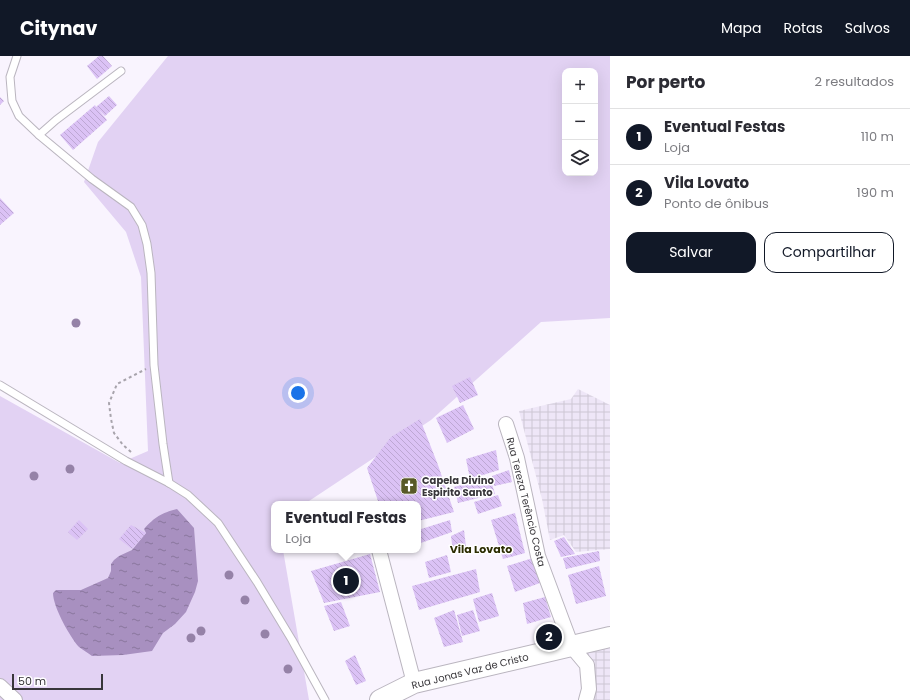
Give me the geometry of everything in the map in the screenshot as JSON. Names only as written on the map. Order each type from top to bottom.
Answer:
[{"type":"street","name":"Rua Tereza Terêncio Costa","points":[[506,424],[517,458],[538,556],[572,647],[587,665],[589,688],[586,700]]},
{"type":"street","points":[[380,553],[414,683]]},
{"type":"street","name":"Rua Jonas Vaz de Cristo","points":[[380,700],[414,683],[610,637]]},
{"type":"street","points":[[0,686],[15,700]]},
{"type":"lane","points":[[17,56],[10,77],[12,101],[19,116],[38,135],[92,179],[131,207],[142,225],[147,244],[151,273],[154,365],[169,483]]},
{"type":"lane","points":[[38,135],[121,71]]},
{"type":"lane","points":[[0,385],[126,461],[169,483],[188,495],[218,524],[257,582],[292,640],[325,700]]},
{"type":"path","points":[[133,454],[123,445],[114,433],[109,403],[117,384],[154,365]]},
{"type":"shaded area","points":[[168,56],[610,56],[610,318],[541,322],[431,420],[309,501],[271,501],[271,553],[284,553],[309,700],[0,700],[0,396],[120,463],[148,451],[141,277],[126,232],[84,182],[98,142]]},
{"type":"shaded area","points":[[578,389],[610,405],[610,549],[576,552],[564,535],[550,540],[542,499],[519,411],[571,399]]},
{"type":"shaded area","points":[[610,632],[610,700],[586,700],[589,688],[572,647]]},
{"type":"water","points":[[177,509],[194,528],[198,581],[186,612],[175,624],[163,633],[152,651],[123,655],[92,656],[79,647],[71,636],[59,614],[53,593],[56,590],[81,590],[108,578],[111,571],[111,564],[114,560],[132,550],[146,533],[144,529],[155,518]]},
{"type":"building","points":[[99,56],[103,56],[112,66],[97,79],[87,66]]},
{"type":"building","points":[[109,96],[117,105],[105,116],[98,109],[107,120],[73,150],[60,135],[95,105],[96,107]]},
{"type":"building","points":[[0,97],[4,101],[0,105]]},
{"type":"building","points":[[0,198],[14,213],[0,225]]},
{"type":"building","points":[[470,377],[478,395],[460,403],[452,386]]},
{"type":"building","points":[[463,405],[474,429],[447,443],[436,418]]},
{"type":"building","name":"Capela Divino Espirito Santo","points":[[420,419],[454,512],[421,520],[421,501],[378,501],[367,468],[391,437]]},
{"type":"building","points":[[496,450],[499,470],[470,479],[466,459]]},
{"type":"building","points":[[509,470],[512,482],[494,486],[492,476]]},
{"type":"building","points":[[490,477],[495,494],[458,503],[454,487]]},
{"type":"building","points":[[498,495],[502,506],[478,514],[474,502]]},
{"type":"building","points":[[515,513],[525,553],[503,559],[491,520]]},
{"type":"building","points":[[79,520],[88,529],[77,540],[68,532]]},
{"type":"building","points":[[450,520],[452,532],[421,543],[421,529]]},
{"type":"building","points":[[131,525],[146,533],[132,549],[119,539]]},
{"type":"building","points":[[464,530],[466,547],[453,552],[451,536]]},
{"type":"building","points":[[564,537],[575,554],[561,557],[554,541]]},
{"type":"building","points":[[599,551],[600,561],[566,569],[563,558]]},
{"type":"building","points":[[370,554],[380,592],[324,603],[311,571]]},
{"type":"building","points":[[447,555],[451,572],[429,578],[425,562]]},
{"type":"building","points":[[533,558],[540,583],[515,592],[507,566]]},
{"type":"building","points":[[599,566],[606,596],[576,604],[568,575]]},
{"type":"building","points":[[476,569],[480,592],[419,610],[412,586]]},
{"type":"building","points":[[492,593],[499,616],[479,622],[473,599]]},
{"type":"building","points":[[545,597],[551,617],[527,624],[523,603]]},
{"type":"building","points":[[341,602],[350,626],[334,631],[324,606]]},
{"type":"building","points":[[454,610],[463,642],[444,647],[434,618]]},
{"type":"building","points":[[473,610],[480,631],[462,636],[457,615]]},
{"type":"building","points":[[355,655],[366,681],[356,685],[345,661]]},
{"type":"place","name":"Capela Divino Espirito Santo","points":[[409,486]]},
{"type":"place","name":"Eventual Festas","points":[[346,581]]},
{"type":"place","name":"Vila Lovato","points":[[549,637]]},
{"type":"district","name":"Vila Lovato","points":[[481,549]]}]
